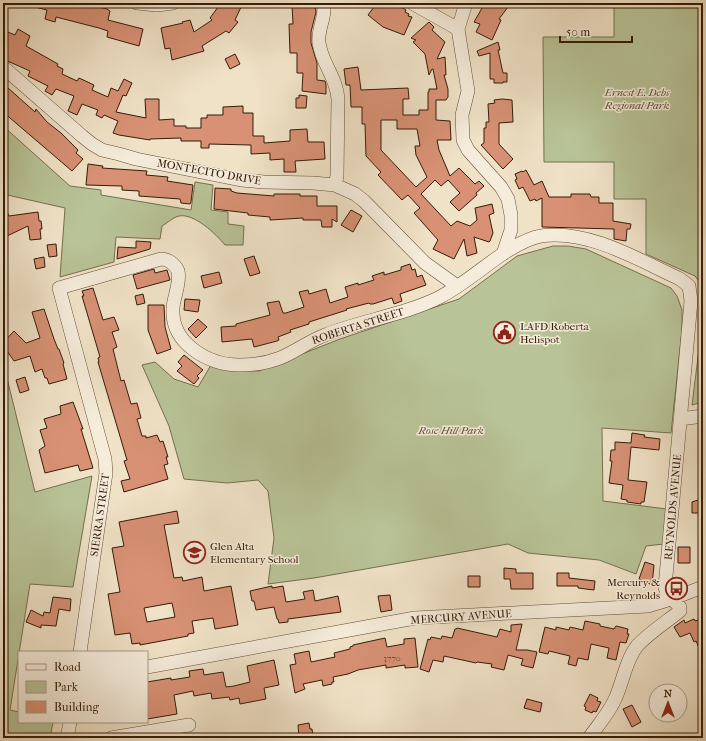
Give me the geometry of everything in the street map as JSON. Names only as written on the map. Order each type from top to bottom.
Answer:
[{"type":"street","points":[[138,3],[157,5],[173,3]]},
{"type":"street","points":[[323,3],[324,14],[320,27],[319,41],[323,58],[334,78],[338,99],[337,176],[335,185]]},
{"type":"street","points":[[412,3],[458,29]]},
{"type":"street","points":[[466,3],[458,29],[468,91],[462,115],[463,140],[468,150],[501,187],[508,199],[511,215],[511,230],[503,254]]},
{"type":"street","name":"MONTECITO DRIVE","points":[[3,67],[82,136],[102,150],[136,159],[241,180],[335,185],[355,194],[364,201],[425,263],[457,286]]},
{"type":"street","name":"ROBERTA STREET","points":[[59,288],[161,259],[167,259],[172,263],[178,272],[178,283],[173,310],[174,324],[181,339],[193,350],[216,362],[238,365],[258,364],[280,358],[326,334],[428,303],[444,295],[503,254],[525,241],[540,236],[556,235],[588,239],[606,245],[680,279],[689,286]]},
{"type":"street","name":"REYNOLDS AVENUE","points":[[588,738],[610,710],[616,699],[631,656],[636,647],[680,611],[680,607],[667,594],[665,588],[691,300],[689,286]]},
{"type":"street","name":"SIERRA STREET","points":[[59,288],[105,459],[106,473],[80,651]]},
{"type":"street","points":[[680,419],[703,416]]},
{"type":"street","name":"MERCURY AVENUE","points":[[148,667],[416,618],[648,606],[672,599],[703,587]]},
{"type":"street","points":[[67,738],[70,723]]},
{"type":"street","points":[[111,738],[189,725]]},
{"type":"green space","name":"Ernest E. Debs Regional Park","points":[[614,3],[703,3],[703,287],[695,276],[646,254],[646,199],[614,199],[614,162],[544,162],[543,37],[614,37]]},
{"type":"green space","points":[[3,126],[70,186],[101,190],[101,195],[191,210],[195,182],[213,185],[211,210],[228,212],[228,224],[244,226],[243,245],[225,245],[216,235],[198,221],[185,216],[179,216],[162,226],[160,239],[116,237],[114,262],[60,277],[65,208],[3,194]]},
{"type":"green space","name":"Rose Hill Park","points":[[553,246],[568,246],[586,249],[671,288],[677,296],[682,310],[682,330],[671,433],[602,428],[603,501],[667,509],[664,544],[646,546],[636,574],[599,560],[528,553],[508,544],[314,578],[268,584],[274,538],[268,491],[258,480],[227,483],[184,479],[169,426],[142,365],[155,362],[174,379],[198,387],[211,365],[228,370],[259,371],[340,339],[459,299],[517,256]]},
{"type":"green space","points":[[703,317],[703,402],[692,405]]},
{"type":"green space","points":[[3,362],[35,492],[92,476],[73,587],[30,584],[19,651],[18,651],[10,710],[18,712],[18,723],[53,723],[50,738],[3,738]]},
{"type":"building","points":[[32,3],[84,3],[107,9],[110,11],[108,20],[143,29],[139,46],[107,37],[108,31],[99,28],[56,17],[55,22],[45,19],[47,10],[31,6]]},
{"type":"building","points":[[221,3],[238,3],[242,5],[235,20],[238,22],[229,33],[226,31],[202,46],[204,51],[172,60],[170,48],[165,49],[161,28],[190,20],[194,32],[212,20],[210,18]]},
{"type":"building","points":[[296,3],[315,3],[316,12],[311,32],[311,43],[317,63],[317,80],[325,81],[326,94],[302,91],[303,73],[297,73],[297,53],[290,53],[289,24],[293,24],[292,5],[296,5]]},
{"type":"building","points":[[377,3],[395,3],[406,10],[405,12],[409,14],[408,16],[412,17],[404,35],[383,27],[368,15]]},
{"type":"building","points":[[485,3],[511,3],[499,19],[501,20],[492,40],[476,32],[480,24],[474,22]]},
{"type":"building","points":[[429,22],[434,27],[432,30],[445,42],[437,59],[445,57],[446,75],[444,75],[448,89],[448,97],[446,100],[436,100],[436,120],[450,121],[451,140],[437,140],[439,150],[450,176],[459,168],[475,184],[479,181],[484,186],[476,193],[477,195],[459,211],[450,202],[460,193],[448,180],[441,186],[435,180],[421,194],[451,226],[457,221],[470,226],[477,220],[475,208],[492,204],[494,213],[489,215],[493,233],[490,241],[489,242],[474,237],[477,253],[467,256],[464,239],[454,259],[433,249],[438,240],[414,213],[420,208],[408,195],[402,200],[378,175],[381,172],[366,156],[365,124],[362,124],[362,107],[351,107],[350,85],[346,85],[344,69],[358,67],[361,90],[408,88],[409,99],[403,99],[403,115],[419,115],[419,110],[428,110],[429,89],[437,89],[433,69],[429,75],[425,54],[413,42],[416,40],[411,38]],"holes":[[[381,120],[397,120],[397,129],[417,129],[420,146],[415,146],[416,155],[427,177],[416,187],[381,150]]]},
{"type":"building","points":[[18,29],[30,36],[26,46],[58,64],[57,66],[63,69],[62,74],[77,81],[79,78],[94,85],[92,90],[108,97],[111,88],[118,91],[124,79],[132,83],[126,96],[123,95],[116,112],[146,118],[145,99],[159,99],[159,120],[174,119],[174,126],[201,128],[201,118],[207,118],[207,115],[223,115],[223,107],[243,106],[243,113],[253,113],[253,136],[264,136],[264,143],[290,141],[290,130],[307,129],[308,142],[324,142],[325,159],[295,161],[296,172],[284,172],[284,159],[270,160],[270,153],[251,154],[251,145],[209,144],[209,148],[201,148],[201,141],[181,141],[181,138],[150,140],[113,133],[118,121],[104,115],[102,118],[96,115],[98,110],[82,104],[77,115],[68,111],[74,96],[56,89],[52,95],[45,91],[48,86],[28,76],[30,71],[3,59],[3,30],[15,35]]},
{"type":"building","points":[[498,42],[500,50],[498,50],[503,73],[507,73],[507,82],[503,83],[494,83],[494,79],[490,79],[490,53],[479,56],[477,51]]},
{"type":"building","points":[[235,54],[240,64],[230,69],[225,59]]},
{"type":"building","points":[[8,88],[35,112],[36,109],[47,122],[61,133],[78,150],[76,153],[83,159],[72,171],[3,112],[3,94]]},
{"type":"building","points":[[299,95],[307,96],[306,108],[296,108],[296,98],[299,98]]},
{"type":"building","points":[[494,100],[512,100],[513,122],[499,123],[499,144],[513,159],[503,169],[481,145],[484,143],[484,128],[486,128],[486,122],[489,122],[488,104],[495,103]]},
{"type":"building","points":[[88,164],[103,166],[102,168],[147,171],[146,175],[168,177],[167,181],[193,185],[191,202],[190,204],[181,203],[180,199],[139,196],[139,191],[122,190],[122,186],[86,185]]},
{"type":"building","points":[[526,170],[534,185],[542,181],[549,197],[571,197],[571,194],[590,194],[591,197],[599,197],[599,203],[613,203],[613,221],[631,224],[630,229],[627,229],[626,241],[614,239],[614,229],[542,227],[542,198],[536,201],[535,199],[530,201],[523,187],[519,189],[515,180],[517,179],[515,174]]},
{"type":"building","points":[[215,188],[231,189],[231,191],[237,193],[274,196],[274,194],[300,194],[300,196],[317,196],[317,206],[337,206],[337,222],[332,219],[332,227],[322,227],[321,220],[303,220],[303,218],[270,220],[270,217],[214,209]]},
{"type":"building","points":[[3,203],[9,216],[38,212],[42,229],[40,229],[41,239],[30,240],[28,226],[7,236],[3,227]]},
{"type":"building","points":[[351,210],[362,216],[353,232],[341,225]]},
{"type":"building","points":[[136,241],[151,242],[150,249],[117,259],[118,247],[136,248]]},
{"type":"building","points":[[56,244],[57,256],[49,257],[47,245]]},
{"type":"building","points":[[254,256],[260,273],[250,276],[244,259]]},
{"type":"building","points":[[44,257],[45,267],[36,269],[34,259]]},
{"type":"building","points":[[410,264],[412,270],[415,269],[417,277],[422,275],[426,285],[400,294],[402,301],[394,304],[392,298],[373,304],[369,303],[346,309],[347,310],[309,322],[309,324],[290,330],[291,332],[278,337],[279,340],[277,341],[254,347],[252,339],[222,342],[221,327],[236,326],[236,324],[270,315],[267,303],[279,301],[283,313],[286,313],[304,307],[299,292],[308,290],[309,294],[326,289],[330,303],[348,297],[345,287],[374,280],[372,276],[384,272],[384,275],[401,270],[401,267]]},
{"type":"building","points":[[154,269],[155,273],[167,270],[170,280],[137,289],[133,275]]},
{"type":"building","points":[[219,272],[222,283],[204,288],[201,276]]},
{"type":"building","points":[[93,288],[103,320],[114,317],[119,330],[112,332],[117,347],[113,349],[121,381],[124,380],[131,404],[137,403],[141,418],[137,419],[142,436],[146,436],[146,438],[157,435],[160,442],[163,441],[168,457],[166,457],[168,464],[164,465],[168,479],[124,492],[121,481],[130,479],[124,461],[127,460],[98,362],[98,358],[100,357],[82,296],[84,296],[82,291]]},
{"type":"building","points":[[143,294],[145,303],[137,305],[135,296]]},
{"type":"building","points":[[185,299],[200,300],[198,312],[184,310]]},
{"type":"building","points":[[148,305],[164,305],[165,327],[171,349],[157,354],[148,330]]},
{"type":"building","points":[[44,309],[64,363],[67,379],[49,384],[42,369],[35,372],[30,356],[14,361],[3,345],[3,343],[14,331],[26,343],[40,338],[32,312]]},
{"type":"building","points":[[198,319],[207,327],[196,338],[188,329]]},
{"type":"building","points":[[184,355],[203,370],[197,376],[199,378],[194,384],[177,371],[182,366],[178,362]]},
{"type":"building","points":[[25,377],[29,390],[20,393],[16,380]]},
{"type":"building","points":[[73,402],[83,429],[81,429],[93,468],[80,471],[78,465],[45,473],[39,450],[45,446],[40,430],[47,428],[44,419],[61,414],[60,406]]},
{"type":"building","points":[[632,433],[645,435],[644,437],[660,439],[659,450],[631,447],[628,480],[647,482],[644,502],[641,502],[641,504],[627,502],[627,500],[621,499],[623,485],[609,483],[612,461],[610,461],[611,450],[615,450],[615,442],[631,443]]},
{"type":"building","points":[[701,499],[701,513],[692,513],[692,502]]},
{"type":"building","points":[[177,511],[179,523],[164,525],[174,578],[182,577],[183,581],[202,577],[204,591],[231,586],[238,625],[215,629],[213,618],[192,621],[194,633],[188,634],[188,636],[140,645],[140,643],[132,644],[130,633],[115,635],[108,594],[120,592],[112,548],[124,546],[119,522]],"holes":[[[172,603],[175,617],[147,622],[144,608]]]},
{"type":"building","points":[[678,547],[690,547],[690,563],[678,563]]},
{"type":"building","points":[[645,562],[654,565],[652,585],[639,579]]},
{"type":"building","points":[[504,568],[516,569],[516,573],[533,573],[533,589],[511,589],[510,579],[504,579]]},
{"type":"building","points":[[557,573],[569,573],[569,578],[595,581],[594,590],[578,588],[578,586],[557,586]]},
{"type":"building","points":[[468,576],[480,576],[480,587],[468,587]]},
{"type":"building","points":[[272,586],[272,588],[283,586],[286,602],[305,599],[303,592],[313,590],[315,601],[338,596],[341,612],[288,619],[288,622],[279,623],[274,607],[256,610],[250,591]]},
{"type":"building","points":[[390,595],[392,610],[381,612],[378,596]]},
{"type":"building","points":[[53,597],[71,599],[70,611],[59,609],[56,626],[41,625],[41,628],[26,622],[31,610],[43,616],[44,612],[50,613]]},
{"type":"building","points":[[694,619],[695,621],[698,620],[703,632],[703,657],[696,641],[694,642],[690,633],[680,637],[674,627],[684,620],[685,623]]},
{"type":"building","points":[[585,621],[614,629],[616,626],[628,629],[627,634],[629,634],[626,643],[620,642],[616,660],[607,658],[609,648],[591,644],[588,660],[578,658],[576,666],[568,664],[570,656],[549,651],[548,654],[539,652],[545,627],[556,630],[556,627],[569,630],[570,627],[583,630]]},
{"type":"building","points":[[522,624],[516,650],[537,652],[533,668],[521,665],[523,659],[508,655],[504,670],[491,667],[492,664],[476,663],[444,656],[443,662],[433,660],[429,672],[420,669],[428,639],[430,640],[431,637],[441,639],[442,636],[452,638],[455,629],[457,628],[497,637],[500,629],[511,632],[511,625]]},
{"type":"building","points":[[385,638],[387,647],[404,644],[404,639],[415,638],[418,667],[405,668],[405,665],[386,668],[386,665],[358,670],[333,677],[334,682],[332,682],[332,684],[323,686],[322,680],[303,684],[305,689],[295,693],[290,665],[296,664],[294,654],[309,651],[311,662],[335,657],[334,653],[350,649],[353,645]]},
{"type":"building","points":[[274,660],[279,685],[264,688],[266,699],[240,704],[239,698],[230,700],[229,697],[212,699],[211,693],[194,696],[193,691],[174,695],[177,714],[148,719],[148,682],[190,677],[189,671],[203,669],[204,675],[223,672],[226,687],[234,686],[250,682],[247,666]]},
{"type":"building","points":[[590,694],[598,698],[597,701],[601,702],[596,712],[593,711],[592,713],[585,710],[586,707],[584,706]]},
{"type":"building","points":[[527,699],[542,703],[540,712],[524,708]]},
{"type":"building","points":[[632,705],[641,722],[632,727],[623,709]]},
{"type":"building","points":[[309,723],[313,736],[299,738],[298,725]]},
{"type":"place","name":"LAFD Roberta Helispot","points":[[504,332]]},
{"type":"place","name":"Glen Alta Elementary School","points":[[195,552]]},
{"type":"place","name":"Mercury & Reynolds","points":[[676,588]]}]
